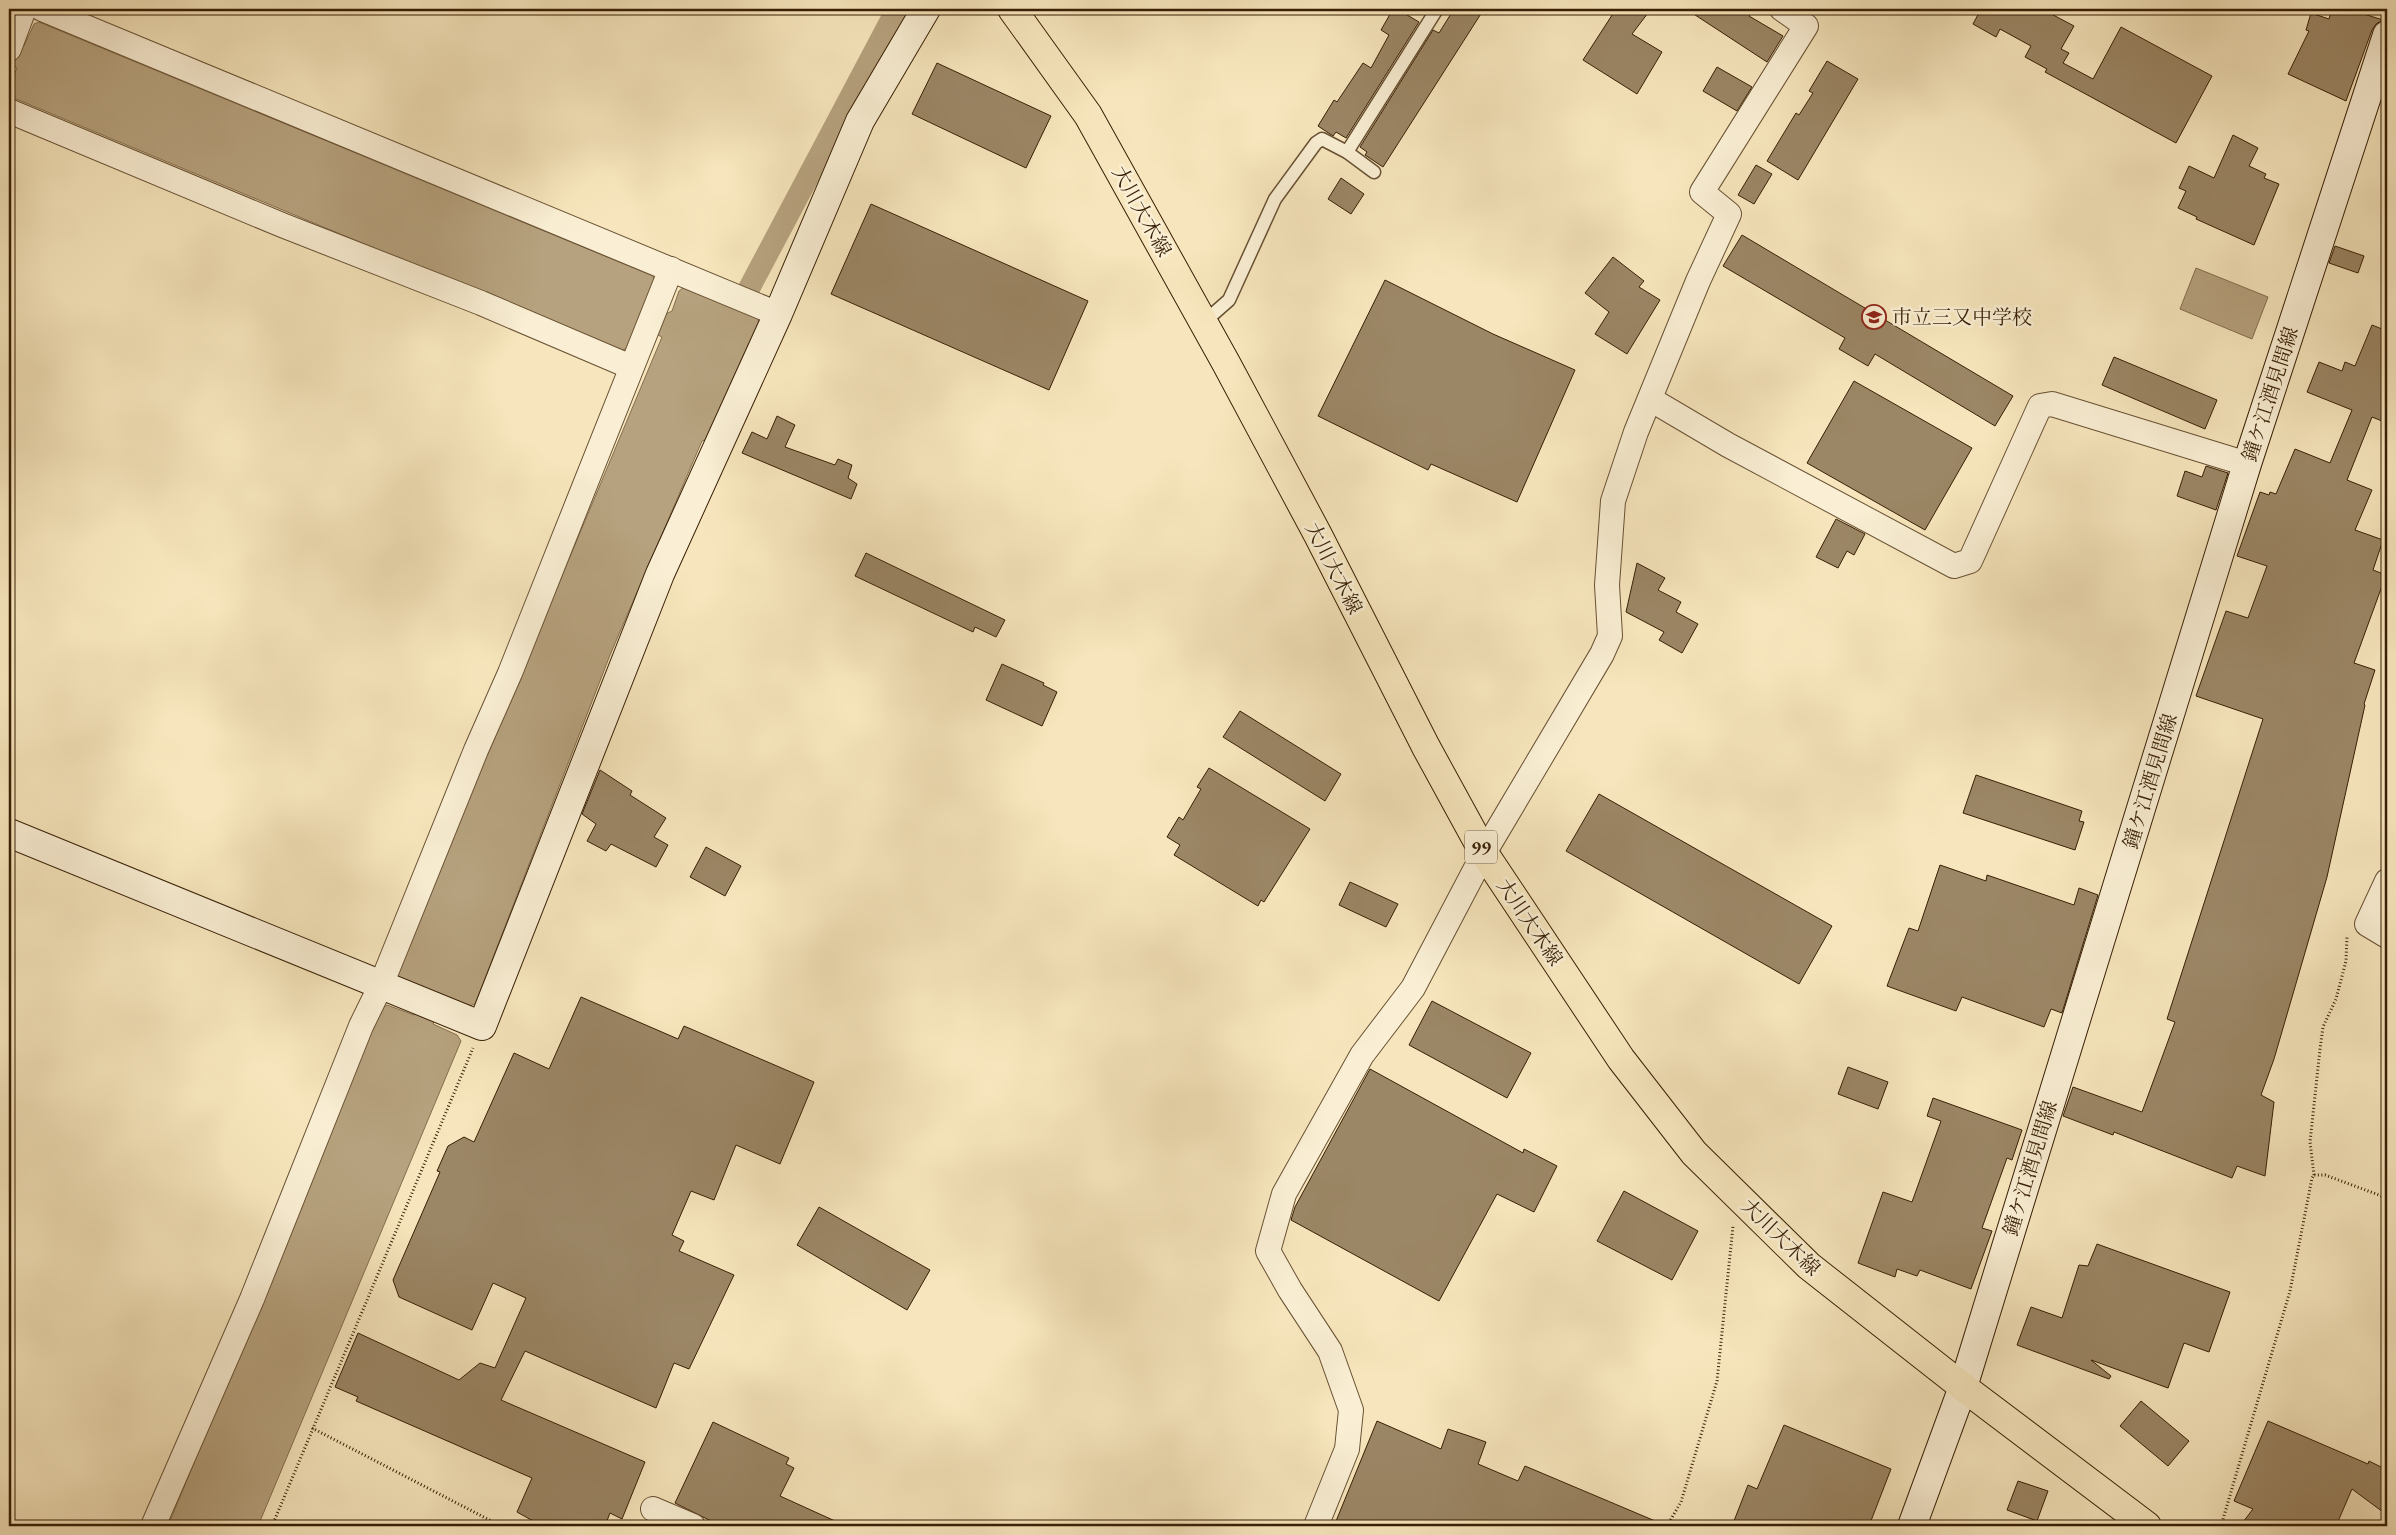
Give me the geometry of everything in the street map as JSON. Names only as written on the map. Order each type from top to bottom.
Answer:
[{"type":"main road","name":"大川大木線","points":[[1012,9],[1088,115],[1204,322],[1318,535],[1426,747],[1484,853],[1621,1059],[1694,1153],[1809,1266],[1962,1387],[2147,1526]]},
{"type":"street","points":[[9,832],[474,1023],[660,574],[773,311],[860,121],[926,9]]},
{"type":"street","points":[[1316,1526],[1347,1449],[1351,1410],[1330,1351],[1290,1290],[1268,1251],[1284,1194],[1362,1055],[1413,988],[1484,853],[1602,654],[1610,636],[1607,585],[1613,501],[1636,432],[1698,281],[1729,214],[1702,192],[1806,26],[1782,9]]},
{"type":"street","points":[[9,49],[29,10],[669,275],[725,291],[773,311]]},
{"type":"street","name":"鐘ケ江酒見間線","points":[[1912,1526],[1962,1387],[2247,464],[2387,35]]},
{"type":"street","points":[[9,111],[282,224],[633,362]]},
{"type":"street","points":[[153,1526],[252,1299],[361,1026],[386,988],[476,750],[510,673],[669,275]]},
{"type":"street","points":[[1650,399],[1737,450],[1954,566],[1970,561],[2040,406],[2052,404],[2247,464]]},
{"type":"street","points":[[2387,881],[2367,924],[2387,936]]},
{"type":"street","points":[[654,1509],[693,1526]]},
{"type":"lane","points":[[1347,152],[1437,9]]},
{"type":"lane","points":[[1204,322],[1229,300],[1274,199],[1316,143],[1322,139],[1347,152],[1374,172]]},
{"type":"path","points":[[2221,1526],[2290,1291],[2314,1175],[2310,1142],[2323,1027],[2336,999],[2346,961],[2348,927],[2367,924]]},
{"type":"path","points":[[272,1526],[474,1023]]},
{"type":"path","points":[[2314,1175],[2325,1175],[2387,1198]]},
{"type":"path","points":[[1667,1526],[1681,1502],[1718,1381],[1738,1196]]},
{"type":"path","points":[[312,1428],[501,1526]]},
{"type":"shaded area","points":[[39,22],[653,276],[655,282],[645,305],[666,314],[672,311],[679,291],[684,287],[757,316],[760,327],[708,439],[702,441],[610,655],[475,1004],[469,1006],[445,997],[433,1024],[457,1035],[461,1041],[258,1526],[168,1526],[380,1009],[387,1005],[414,1015],[425,988],[397,977],[396,972],[662,337],[638,325],[627,348],[621,351],[9,96],[9,87],[17,68],[9,64],[9,40],[24,46],[34,24]]},
{"type":"shaded area","points":[[2196,268],[2268,297],[2252,339],[2180,309]]},
{"type":"building","points":[[1393,9],[1397,9],[1419,22],[1346,138],[1336,132],[1333,136],[1318,126],[1334,100],[1337,102],[1363,63],[1371,68],[1389,35],[1381,30]]},
{"type":"building","points":[[1454,9],[1484,9],[1383,167],[1365,155],[1367,152],[1360,147],[1433,30],[1439,33]]},
{"type":"building","points":[[1616,9],[1651,9],[1632,34],[1662,52],[1637,94],[1583,60]]},
{"type":"building","points":[[1686,9],[1741,9],[1749,16],[1783,36],[1767,62]]},
{"type":"building","points":[[1981,9],[2042,9],[2074,26],[2061,49],[2069,53],[2063,63],[2093,79],[2121,27],[2212,76],[2176,143],[2045,72],[2047,69],[2025,57],[2031,46],[2000,29],[1996,37],[1973,24]]},
{"type":"building","points":[[2332,9],[2348,9],[2383,20],[2376,24],[2372,30],[2346,101],[2288,74],[2309,31],[2306,30],[2311,13],[2329,19]]},
{"type":"building","points":[[1827,61],[1858,79],[1798,180],[1767,161],[1796,113],[1799,115],[1813,93],[1809,91]]},
{"type":"building","points":[[937,63],[1051,116],[1026,168],[912,114]]},
{"type":"building","points":[[1717,67],[1752,87],[1737,111],[1703,91]]},
{"type":"building","points":[[2233,135],[2258,148],[2249,166],[2266,174],[2264,178],[2279,184],[2254,245],[2196,219],[2197,217],[2178,208],[2186,191],[2179,188],[2189,166],[2214,178]]},
{"type":"building","points":[[1756,165],[1772,174],[1754,204],[1738,195]]},
{"type":"building","points":[[1341,178],[1364,194],[1351,214],[1328,199]]},
{"type":"building","points":[[871,204],[1088,301],[1049,390],[831,294]]},
{"type":"building","points":[[1742,235],[2013,396],[1995,426],[1875,354],[1868,366],[1839,349],[1845,338],[1723,266]]},
{"type":"building","points":[[2335,246],[2364,256],[2358,273],[2329,263]]},
{"type":"building","points":[[1613,257],[1644,281],[1639,287],[1660,300],[1627,354],[1595,334],[1609,312],[1585,293]]},
{"type":"building","points":[[1385,280],[1493,334],[1575,370],[1517,502],[1431,464],[1428,470],[1318,416]]},
{"type":"building","points":[[2372,325],[2387,331],[2387,423],[2372,417],[2347,480],[2372,490],[2355,530],[2383,540],[2373,570],[2386,575],[2354,663],[2375,670],[2364,704],[2327,877],[2274,1059],[2261,1095],[2274,1102],[2265,1176],[2237,1166],[2232,1178],[2114,1132],[2113,1135],[2063,1116],[2073,1087],[2142,1112],[2175,1022],[2167,1019],[2263,719],[2196,696],[2226,611],[2248,618],[2267,566],[2237,556],[2260,492],[2269,495],[2270,492],[2276,494],[2295,449],[2330,463],[2352,410],[2307,392],[2319,362],[2342,371],[2345,362],[2355,366]]},
{"type":"building","points":[[2114,357],[2217,400],[2205,429],[2102,385]]},
{"type":"building","points":[[1854,381],[1972,448],[1925,530],[1807,463]]},
{"type":"building","points":[[777,416],[795,425],[785,447],[835,465],[838,459],[852,465],[848,478],[857,484],[851,499],[742,453],[752,432],[767,439]]},
{"type":"building","points":[[2206,466],[2228,473],[2216,510],[2177,496],[2185,471],[2202,477]]},
{"type":"building","points":[[1836,519],[1865,534],[1854,555],[1847,551],[1838,568],[1816,557]]},
{"type":"building","points":[[866,553],[1005,620],[996,637],[975,627],[973,632],[855,576]]},
{"type":"building","points":[[1637,563],[1665,578],[1658,590],[1681,602],[1676,612],[1698,624],[1682,653],[1659,640],[1664,632],[1626,612]]},
{"type":"building","points":[[1002,664],[1044,683],[1043,685],[1057,692],[1042,726],[986,700]]},
{"type":"building","points":[[1240,711],[1341,774],[1325,801],[1223,737]]},
{"type":"building","points":[[1209,768],[1310,829],[1264,902],[1261,900],[1258,906],[1174,855],[1180,845],[1167,837],[1179,817],[1183,820],[1201,789],[1197,787]]},
{"type":"building","points":[[600,770],[632,791],[630,795],[666,818],[654,837],[668,845],[656,867],[611,844],[606,851],[587,841],[596,824],[582,814]]},
{"type":"building","points":[[1976,775],[2082,811],[2079,821],[2084,822],[2075,850],[1963,813]]},
{"type":"building","points":[[1599,794],[1832,926],[1799,984],[1566,851]]},
{"type":"building","points":[[706,847],[741,866],[725,896],[690,877]]},
{"type":"building","points":[[1940,865],[1986,881],[1987,875],[2074,905],[2079,888],[2098,895],[2062,1013],[2051,1009],[2044,1027],[1962,997],[1956,1011],[1887,986],[1909,928],[1918,931]]},
{"type":"building","points":[[1350,882],[1398,904],[1386,927],[1339,905]]},
{"type":"building","points":[[581,997],[678,1039],[684,1026],[814,1082],[780,1164],[736,1145],[714,1200],[691,1191],[672,1235],[684,1241],[679,1251],[734,1275],[689,1369],[674,1363],[656,1408],[525,1351],[501,1400],[645,1462],[622,1519],[610,1513],[605,1526],[542,1526],[517,1512],[532,1478],[356,1401],[358,1397],[335,1387],[358,1333],[459,1380],[480,1363],[495,1368],[526,1298],[493,1283],[472,1330],[399,1297],[393,1280],[440,1172],[437,1171],[448,1146],[464,1137],[474,1142],[514,1053],[549,1069]]},
{"type":"building","points":[[1432,1001],[1531,1053],[1507,1098],[1409,1045]]},
{"type":"building","points":[[1848,1067],[1888,1082],[1878,1109],[1838,1094]]},
{"type":"building","points":[[1370,1069],[1523,1153],[1524,1149],[1557,1166],[1534,1212],[1497,1194],[1439,1301],[1291,1220],[1295,1207]]},
{"type":"building","points":[[1933,1098],[2022,1130],[2012,1160],[2007,1158],[1982,1228],[1992,1231],[1971,1289],[1920,1270],[1917,1276],[1897,1269],[1895,1277],[1858,1263],[1883,1192],[1912,1202],[1941,1121],[1927,1116]]},
{"type":"building","points":[[1624,1191],[1698,1231],[1672,1280],[1597,1241]]},
{"type":"building","points":[[819,1207],[930,1270],[907,1310],[797,1245]]},
{"type":"building","points":[[2097,1244],[2230,1292],[2209,1352],[2184,1343],[2168,1388],[2091,1360],[2111,1376],[2109,1379],[2017,1345],[2031,1307],[2062,1318],[2079,1265],[2088,1266]]},
{"type":"building","points":[[2141,1401],[2189,1441],[2168,1466],[2120,1426]]},
{"type":"building","points":[[1377,1421],[1441,1449],[1448,1429],[1486,1442],[1478,1464],[1518,1481],[1525,1466],[1667,1526],[1334,1526]]},
{"type":"building","points":[[2268,1421],[2368,1464],[2369,1461],[2387,1470],[2387,1515],[2352,1489],[2336,1526],[2240,1526],[2253,1509],[2234,1501]]},
{"type":"building","points":[[713,1422],[789,1458],[786,1464],[794,1468],[780,1496],[846,1526],[721,1526],[675,1503]]},
{"type":"building","points":[[1784,1425],[1891,1469],[1869,1526],[1732,1526],[1748,1485],[1757,1489]]},
{"type":"building","points":[[2018,1481],[2048,1491],[2037,1521],[2007,1510]]},
{"type":"waterway","points":[[735,315],[897,9]]},
{"type":"place","name":"市立三又中学校","points":[[1874,317]]}]
